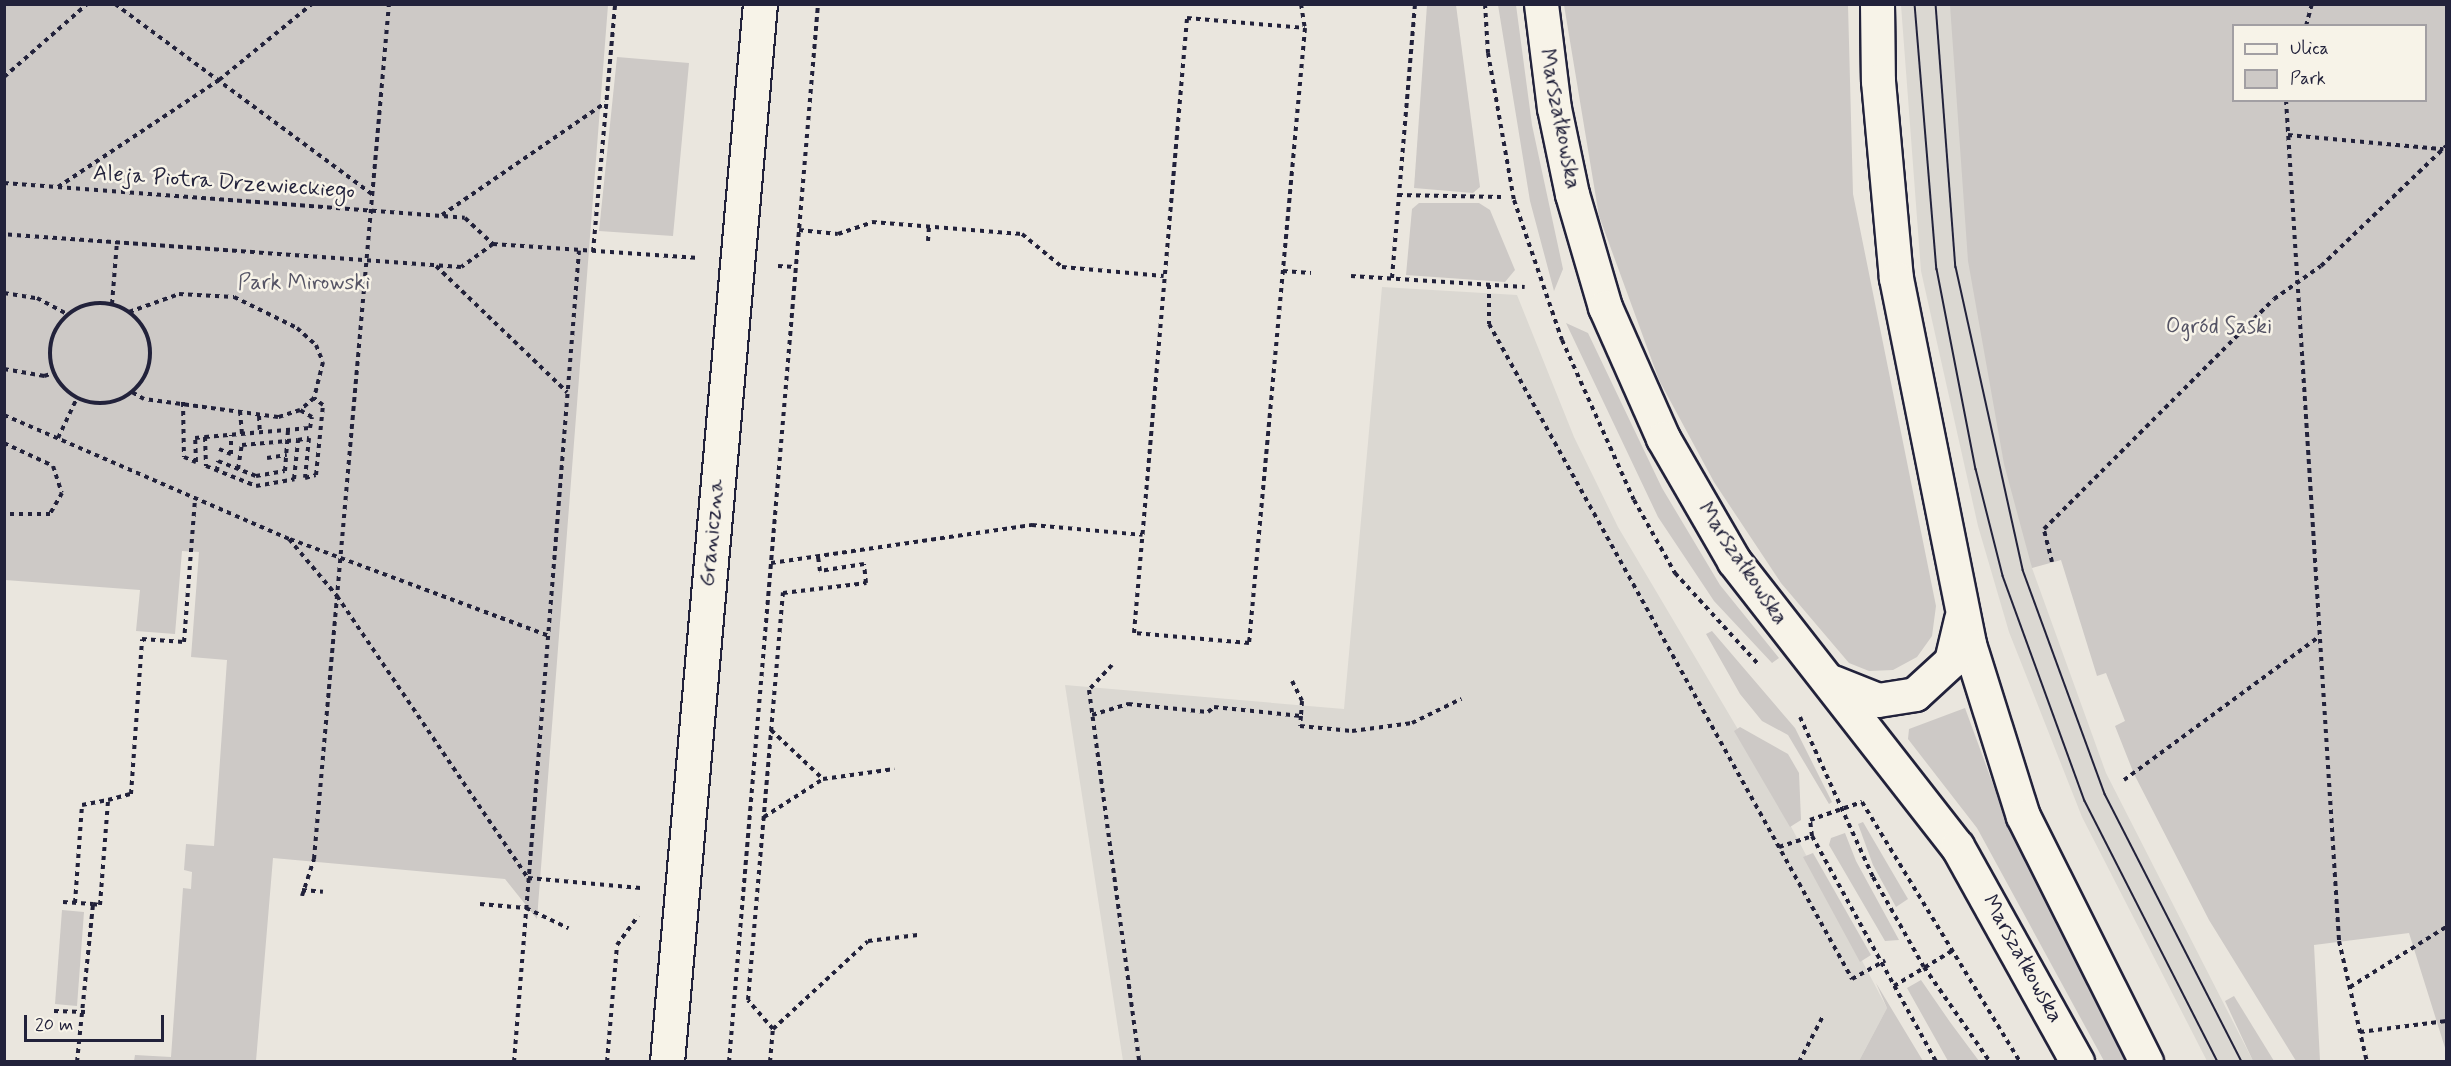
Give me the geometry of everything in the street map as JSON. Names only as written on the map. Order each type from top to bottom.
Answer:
[{"type":"main road","name":"Graniczna","points":[[667,1062],[760,4]]},
{"type":"main road","name":"Marszałkowska","points":[[1541,4],[1556,119],[1605,307],[1663,438],[1734,561],[1967,862],[2078,1062]]},
{"type":"main road","points":[[1877,4],[1878,81],[1896,278],[1960,599],[1981,691],[2023,816],[2146,1062]]},
{"type":"main road","points":[[1824,675],[1860,697],[1895,699],[1915,694],[1951,661],[1960,599]]},
{"type":"path","points":[[4,76],[87,4]]},
{"type":"path","points":[[115,4],[372,194]]},
{"type":"path","points":[[58,187],[219,80],[312,4]]},
{"type":"path","points":[[302,896],[302,890],[314,859],[389,4]]},
{"type":"path","points":[[593,252],[615,4]]},
{"type":"path","points":[[729,1062],[818,4]]},
{"type":"path","points":[[1301,4],[1305,28],[1249,643],[1134,633],[1186,18],[1305,28]]},
{"type":"path","points":[[1392,278],[1415,4]]},
{"type":"path","points":[[2307,24],[2312,4]]},
{"type":"path","points":[[2286,102],[2339,941],[2367,1062]]},
{"type":"path","points":[[441,216],[605,103]]},
{"type":"path","points":[[2288,135],[2445,148]]},
{"type":"path","points":[[2052,562],[2044,529],[2274,299],[2297,283],[2445,148]]},
{"type":"path","name":"Aleja Piotra Drzewieckiego","points":[[4,183],[465,218],[493,244]]},
{"type":"path","points":[[1398,195],[1501,197]]},
{"type":"path","points":[[799,230],[838,234],[872,222],[1022,234],[1062,267],[1164,276]]},
{"type":"path","points":[[928,241],[929,227]]},
{"type":"path","points":[[4,234],[436,266],[461,267],[493,244],[796,267]]},
{"type":"path","points":[[112,305],[117,242]]},
{"type":"path","points":[[514,1062],[579,251]]},
{"type":"path","points":[[436,266],[567,392]]},
{"type":"path","points":[[1283,271],[1311,273]]},
{"type":"path","points":[[1351,276],[1525,287]]},
{"type":"path","points":[[1489,285],[1489,324],[1852,980],[1885,961]]},
{"type":"path","points":[[4,293],[37,298],[69,315]]},
{"type":"path","points":[[129,312],[179,294],[217,294],[252,303],[316,345],[323,362],[314,398],[300,410],[259,415],[183,402],[144,399],[132,392]]},
{"type":"path","points":[[112,305],[129,312],[143,327],[151,351],[145,377],[132,392],[102,403],[77,398],[54,373],[52,341],[69,315],[86,306],[112,305]]},
{"type":"path","points":[[4,369],[44,376],[54,373]]},
{"type":"path","points":[[58,438],[77,398]]},
{"type":"path","points":[[238,469],[242,445],[309,438],[305,478],[316,475],[323,405],[314,398]]},
{"type":"path","points":[[183,402],[183,457],[196,462],[195,438],[310,428],[312,417],[300,410]]},
{"type":"path","points":[[240,410],[242,434]]},
{"type":"path","points":[[4,415],[340,560],[549,636]]},
{"type":"path","points":[[259,415],[260,433]]},
{"type":"path","points":[[217,471],[218,461],[256,476],[285,471],[288,430]]},
{"type":"path","points":[[219,449],[231,454],[231,435]]},
{"type":"path","points":[[205,437],[207,466],[256,486],[294,479],[298,440]]},
{"type":"path","points":[[4,443],[53,466],[63,493],[50,514],[4,514]]},
{"type":"path","points":[[267,458],[286,455]]},
{"type":"path","points":[[75,903],[82,805],[131,794],[142,639],[184,642],[195,499]]},
{"type":"path","points":[[771,563],[1032,525],[1143,535]]},
{"type":"path","points":[[289,539],[338,596],[528,878]]},
{"type":"path","points":[[773,1029],[748,1000],[783,593],[866,582],[864,564],[820,571],[818,556]]},
{"type":"path","points":[[2124,780],[2319,636]]},
{"type":"path","points":[[1112,665],[1089,690],[1139,1062]]},
{"type":"path","points":[[1292,681],[1302,701],[1300,726],[1352,731],[1412,723],[1461,699]]},
{"type":"path","points":[[1092,715],[1128,704],[1300,716]]},
{"type":"path","points":[[771,730],[823,779]]},
{"type":"path","points":[[763,818],[823,779],[894,769]]},
{"type":"path","points":[[63,902],[100,905],[108,800]]},
{"type":"path","points":[[1936,1062],[1894,986],[1885,961],[1812,836],[1810,820],[1862,802],[1955,949],[2020,1062]]},
{"type":"path","points":[[1779,848],[1812,836]]},
{"type":"path","points":[[302,890],[323,892]]},
{"type":"path","points":[[77,1062],[85,1012],[93,904]]},
{"type":"path","points":[[480,904],[526,908],[568,928]]},
{"type":"path","points":[[607,1062],[617,945],[645,906]]},
{"type":"path","points":[[2350,987],[2446,927]]},
{"type":"path","points":[[770,1062],[773,1029],[868,942],[918,935]]},
{"type":"path","points":[[1894,986],[1955,949]]},
{"type":"path","points":[[54,1011],[85,1012]]},
{"type":"path","points":[[1799,1062],[1822,1018]]},
{"type":"path","points":[[2360,1032],[2446,1021]]},
{"type":"shaded area","points":[[1901,5],[1965,5],[2032,568],[2106,773],[2253,1061],[2207,1061],[2082,817],[2009,632],[1978,526],[1921,271]]},
{"type":"shaded area","points":[[1382,287],[1517,295],[1574,437],[1618,527],[1752,753],[1887,1008],[1859,1061],[1123,1061],[1065,685],[1344,709]]},
{"type":"green space","name":"Park Mirowski","points":[[4,5],[608,5],[537,919],[505,879],[273,858],[256,1061],[134,1061],[135,1055],[171,1057],[183,888],[191,889],[192,872],[184,870],[186,844],[214,846],[227,660],[191,657],[199,552],[182,551],[175,634],[136,631],[140,590],[5,580]]},
{"type":"green space","points":[[1427,5],[1456,5],[1480,187],[1473,193],[1414,188]]},
{"type":"green space","points":[[1498,5],[1516,5],[1532,125],[1563,269],[1554,291],[1530,201]]},
{"type":"green space","points":[[1564,5],[1848,5],[1853,194],[1936,606],[1932,636],[1917,657],[1893,670],[1869,671],[1849,663],[1781,583],[1714,482],[1659,380],[1599,216]]},
{"type":"green space","name":"Ogród Saski","points":[[1950,5],[2446,5],[2446,1051],[2409,933],[2314,945],[2320,1061],[2296,1061],[2209,920],[2134,774],[2115,726],[2125,721],[2106,673],[2097,676],[2061,560],[2032,568],[2004,464],[1968,261]]},
{"type":"green space","points":[[617,57],[689,63],[673,236],[599,231]]},
{"type":"green space","points":[[1419,203],[1479,203],[1490,210],[1515,270],[1505,282],[1406,275],[1412,209]]},
{"type":"green space","points":[[1566,323],[1588,333],[1662,488],[1720,585],[1779,658],[1772,663],[1714,601],[1658,517]]},
{"type":"green space","points":[[1712,631],[1795,728],[1832,802],[1829,804],[1788,735],[1762,721],[1740,694],[1706,634]]},
{"type":"green space","points":[[1965,708],[2001,806],[2126,1061],[2104,1061],[1977,828],[1908,739],[1909,729]]},
{"type":"green space","points":[[1740,727],[1788,754],[1799,773],[1801,820],[1790,827],[1734,731]]},
{"type":"green space","points":[[1863,822],[1908,899],[1896,907],[1873,865],[1858,824]]},
{"type":"green space","points":[[1845,833],[1856,861],[1899,940],[1885,941],[1829,845],[1831,838]]},
{"type":"green space","points":[[1813,853],[1871,955],[1860,962],[1803,857]]},
{"type":"green space","points":[[62,910],[84,912],[77,1006],[55,1004]]},
{"type":"green space","points":[[1921,980],[1979,1061],[1948,1061],[1907,988]]},
{"type":"green space","points":[[1876,983],[1923,1061],[1859,1061],[1887,1008]]},
{"type":"green space","points":[[2234,996],[2274,1061],[2253,1061],[2225,1001]]},
{"type":"tram line","points":[[1915,4],[1937,269],[1976,469],[2003,576],[2085,801],[2218,1062]]},
{"type":"tram line","points":[[1936,4],[1956,267],[2023,570],[2105,794],[2242,1062]]}]
